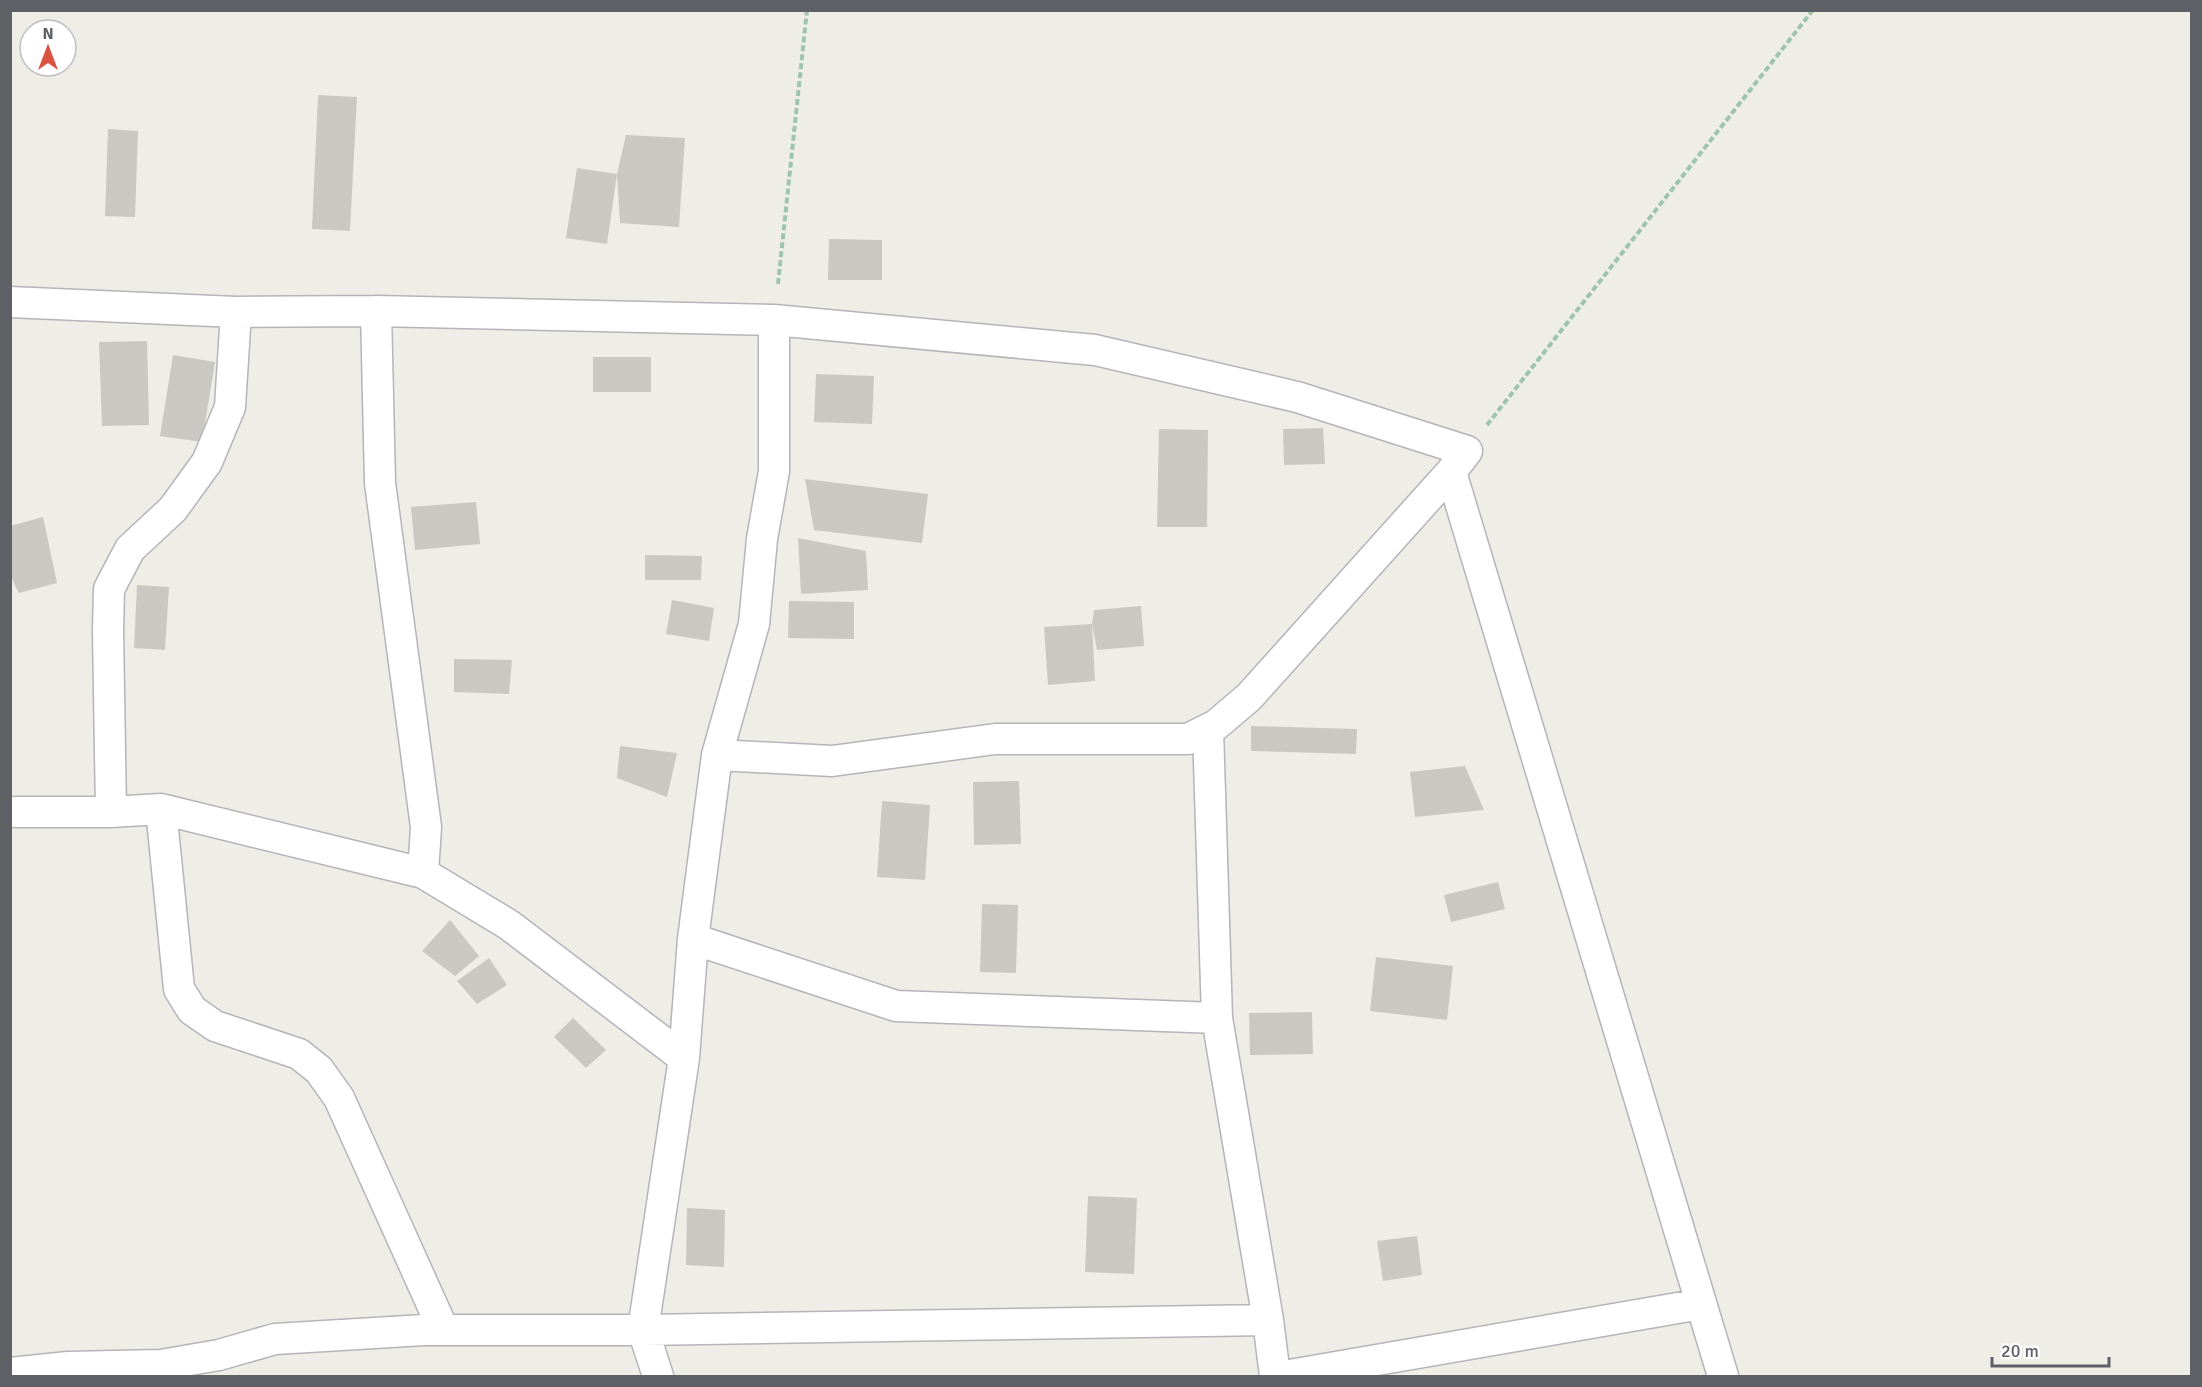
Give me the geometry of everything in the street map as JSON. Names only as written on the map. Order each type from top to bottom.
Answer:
[{"type":"street","points":[[10,302],[236,312],[376,311],[774,320],[1095,350],[1298,397],[1459,461]]},
{"type":"street","points":[[376,311],[380,483],[426,827],[423,873]]},
{"type":"street","points":[[111,812],[109,589],[130,549],[173,509],[207,462],[230,407],[236,312]]},
{"type":"street","points":[[658,1377],[643,1330],[684,1058],[693,939],[717,755],[754,624],[762,539],[774,471],[774,320]]},
{"type":"street","points":[[717,755],[832,760],[995,739],[1188,738],[1209,729],[1249,697],[1459,461]]},
{"type":"street","points":[[1459,461],[1701,1304],[1724,1377]]},
{"type":"street","points":[[1209,729],[1216,1018],[1268,1320],[1275,1377]]},
{"type":"street","points":[[161,809],[179,989],[192,1010],[215,1026],[299,1054],[319,1070],[339,1098],[442,1329]]},
{"type":"street","points":[[10,812],[111,812],[161,809],[423,873],[509,925],[684,1058]]},
{"type":"street","points":[[693,939],[896,1006],[1216,1018]]},
{"type":"street","points":[[1284,1377],[1701,1304]]},
{"type":"street","points":[[10,1373],[69,1372],[161,1365],[219,1355],[275,1339],[442,1329],[643,1330],[1268,1320]]},
{"type":"path","points":[[774,320],[807,10]]},
{"type":"path","points":[[1459,461],[1813,10]]},
{"type":"building","points":[[318,95],[357,97],[350,231],[312,229]]},
{"type":"building","points":[[108,129],[138,131],[135,217],[105,216]]},
{"type":"building","points":[[626,135],[685,138],[679,227],[620,223],[617,174]]},
{"type":"building","points":[[577,168],[617,174],[607,244],[566,238]]},
{"type":"building","points":[[829,239],[882,240],[882,280],[828,280]]},
{"type":"building","points":[[147,341],[149,425],[102,426],[99,342]]},
{"type":"building","points":[[173,355],[215,362],[202,442],[160,436]]},
{"type":"building","points":[[593,357],[651,357],[651,392],[593,392]]},
{"type":"building","points":[[816,374],[874,376],[872,424],[814,422]]},
{"type":"building","points":[[1323,428],[1325,464],[1284,465],[1283,429]]},
{"type":"building","points":[[1159,429],[1208,430],[1207,527],[1157,527]]},
{"type":"building","points":[[805,479],[928,494],[922,543],[814,530]]},
{"type":"building","points":[[476,502],[480,544],[415,550],[411,507]]},
{"type":"building","points":[[43,517],[57,583],[19,593],[10,575],[10,526]]},
{"type":"building","points":[[798,538],[866,551],[868,590],[801,594]]},
{"type":"building","points":[[645,555],[702,556],[701,580],[645,580]]},
{"type":"building","points":[[137,585],[169,587],[165,650],[134,648]]},
{"type":"building","points":[[672,600],[714,608],[709,641],[666,634]]},
{"type":"building","points":[[789,601],[854,602],[854,639],[788,638]]},
{"type":"building","points":[[1141,606],[1144,646],[1097,650],[1092,624],[1094,610]]},
{"type":"building","points":[[1092,624],[1095,681],[1048,685],[1044,627]]},
{"type":"building","points":[[454,659],[512,660],[509,694],[454,692]]},
{"type":"building","points":[[1251,726],[1357,729],[1356,754],[1251,751]]},
{"type":"building","points":[[620,746],[677,753],[667,797],[617,778]]},
{"type":"building","points":[[1465,766],[1484,810],[1415,817],[1410,772]]},
{"type":"building","points":[[1019,781],[1021,844],[974,845],[973,782]]},
{"type":"building","points":[[882,801],[930,805],[925,880],[877,877]]},
{"type":"building","points":[[1498,882],[1505,909],[1451,922],[1444,895]]},
{"type":"building","points":[[982,904],[1018,905],[1016,973],[980,972]]},
{"type":"building","points":[[450,920],[479,956],[455,976],[422,951]]},
{"type":"building","points":[[1376,957],[1453,966],[1447,1020],[1370,1011]]},
{"type":"building","points":[[489,958],[507,985],[477,1004],[457,981]]},
{"type":"building","points":[[1312,1012],[1313,1054],[1250,1055],[1249,1013]]},
{"type":"building","points":[[573,1018],[606,1050],[586,1068],[554,1037]]},
{"type":"building","points":[[1088,1196],[1137,1198],[1134,1274],[1085,1272]]},
{"type":"building","points":[[687,1208],[725,1210],[724,1267],[686,1265]]},
{"type":"building","points":[[1417,1236],[1422,1275],[1383,1281],[1377,1241]]}]
